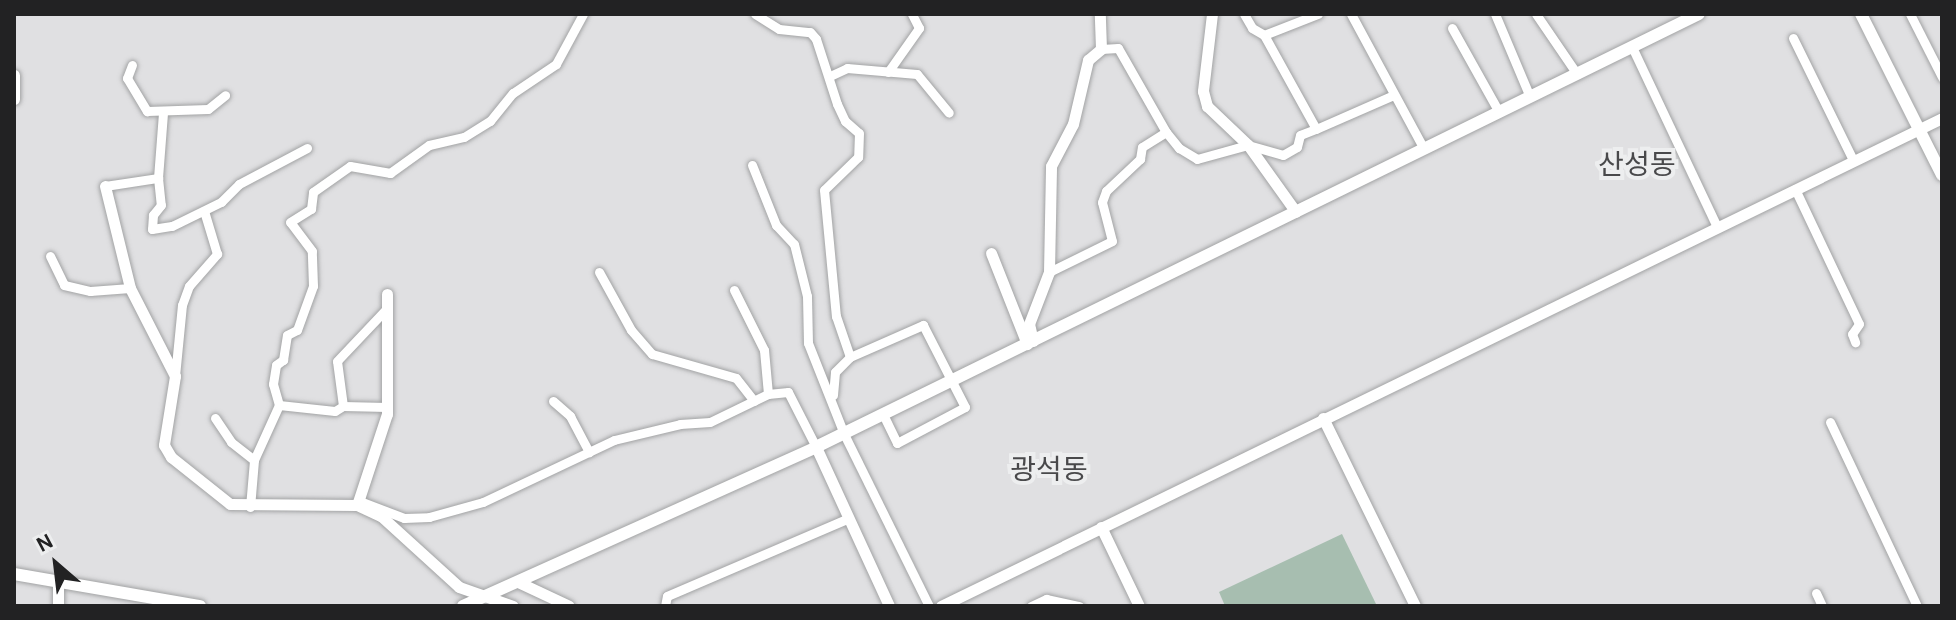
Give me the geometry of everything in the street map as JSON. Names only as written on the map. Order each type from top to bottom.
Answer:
[{"type":"main road","points":[[463,606],[816,447],[1699,14]]},
{"type":"main road","points":[[1861,14],[1942,175]]},
{"type":"main road","points":[[14,574],[200,606]]},
{"type":"street","points":[[250,507],[254,460],[279,405],[273,384],[276,365],[283,360],[287,335],[297,330],[313,286],[312,251],[290,222],[311,209],[313,192],[350,166],[390,173],[429,145],[464,137],[490,121],[513,93],[556,64],[583,14]]},
{"type":"street","points":[[755,14],[779,29],[810,32],[830,76],[845,121],[859,133],[862,146],[858,157],[824,190],[836,316],[850,357]]},
{"type":"street","points":[[888,72],[919,28],[912,14]]},
{"type":"street","points":[[1100,14],[1101,49]]},
{"type":"street","points":[[1212,14],[1203,91],[1207,106],[1248,145],[1296,212]]},
{"type":"street","points":[[1244,14],[1252,28],[1264,35],[1316,129]]},
{"type":"street","points":[[1264,35],[1315,14]]},
{"type":"street","points":[[1351,14],[1391,96],[1424,149]]},
{"type":"street","points":[[1495,14],[1530,97]]},
{"type":"street","points":[[1536,14],[1577,74]]},
{"type":"street","points":[[1910,14],[1942,77]]},
{"type":"street","points":[[1452,28],[1499,112]]},
{"type":"street","points":[[1793,38],[1853,160]]},
{"type":"street","points":[[1632,47],[1717,227]]},
{"type":"street","points":[[1030,342],[1029,324],[1049,272],[1051,166],[1073,124],[1088,60],[1101,49],[1118,48],[1166,132],[1179,148],[1197,159],[1248,145],[1283,155],[1297,147],[1300,135],[1391,96]]},
{"type":"street","points":[[132,65],[127,78],[147,111],[163,113],[208,109],[225,95]]},
{"type":"street","points":[[830,76],[847,68],[917,74],[949,113]]},
{"type":"street","points":[[14,75],[14,99]]},
{"type":"street","points":[[163,113],[158,178],[161,205],[153,215],[152,229],[204,211],[239,184],[307,148]]},
{"type":"street","points":[[941,606],[963,601],[1101,527],[1942,118]]},
{"type":"street","points":[[1049,272],[1112,241],[1102,202],[1106,191],[1140,159],[1142,147],[1166,132]]},
{"type":"street","points":[[752,165],[776,225],[794,244],[807,296],[808,343],[929,606]]},
{"type":"street","points":[[158,178],[105,186],[130,288],[175,376]]},
{"type":"street","points":[[1795,189],[1859,324],[1852,334],[1855,342]]},
{"type":"street","points":[[204,211],[217,254],[189,286],[182,305],[164,445],[171,457],[211,494],[250,507],[358,503],[404,518],[429,517],[483,502],[589,452],[680,424],[710,422],[768,394],[788,392],[795,399],[889,606]]},
{"type":"street","points":[[991,253],[1030,342]]},
{"type":"street","points":[[50,256],[64,285],[90,291],[130,288]]},
{"type":"street","points":[[599,272],[631,330],[652,354],[736,378],[754,401]]},
{"type":"street","points":[[734,290],[764,350],[768,394]]},
{"type":"street","points":[[343,406],[337,361],[387,300]]},
{"type":"street","points":[[358,503],[387,407],[387,300]]},
{"type":"street","points":[[847,432],[831,391],[835,372],[850,357],[923,325],[965,407],[897,443],[883,414]]},
{"type":"street","points":[[553,401],[570,416],[589,452]]},
{"type":"street","points":[[279,405],[335,411],[343,406],[387,407]]},
{"type":"street","points":[[215,418],[231,442],[254,460]]},
{"type":"street","points":[[1323,418],[1415,606]]},
{"type":"street","points":[[1830,422],[1917,606]]},
{"type":"street","points":[[358,503],[381,516],[459,587],[481,598],[513,606]]},
{"type":"street","points":[[665,606],[667,596],[849,518]]},
{"type":"street","points":[[1101,527],[1139,606]]},
{"type":"street","points":[[58,582],[58,606]]},
{"type":"street","points":[[518,582],[569,606]]},
{"type":"street","points":[[1816,593],[1822,606]]},
{"type":"street","points":[[1031,606],[1046,599],[1079,606]]},
{"type":"green space","points":[[1342,534],[1377,606],[1225,606],[1219,592]]},
{"type":"district","name":"산성동","points":[[1637,165]]},
{"type":"district","name":"광석동","points":[[1049,470]]}]
